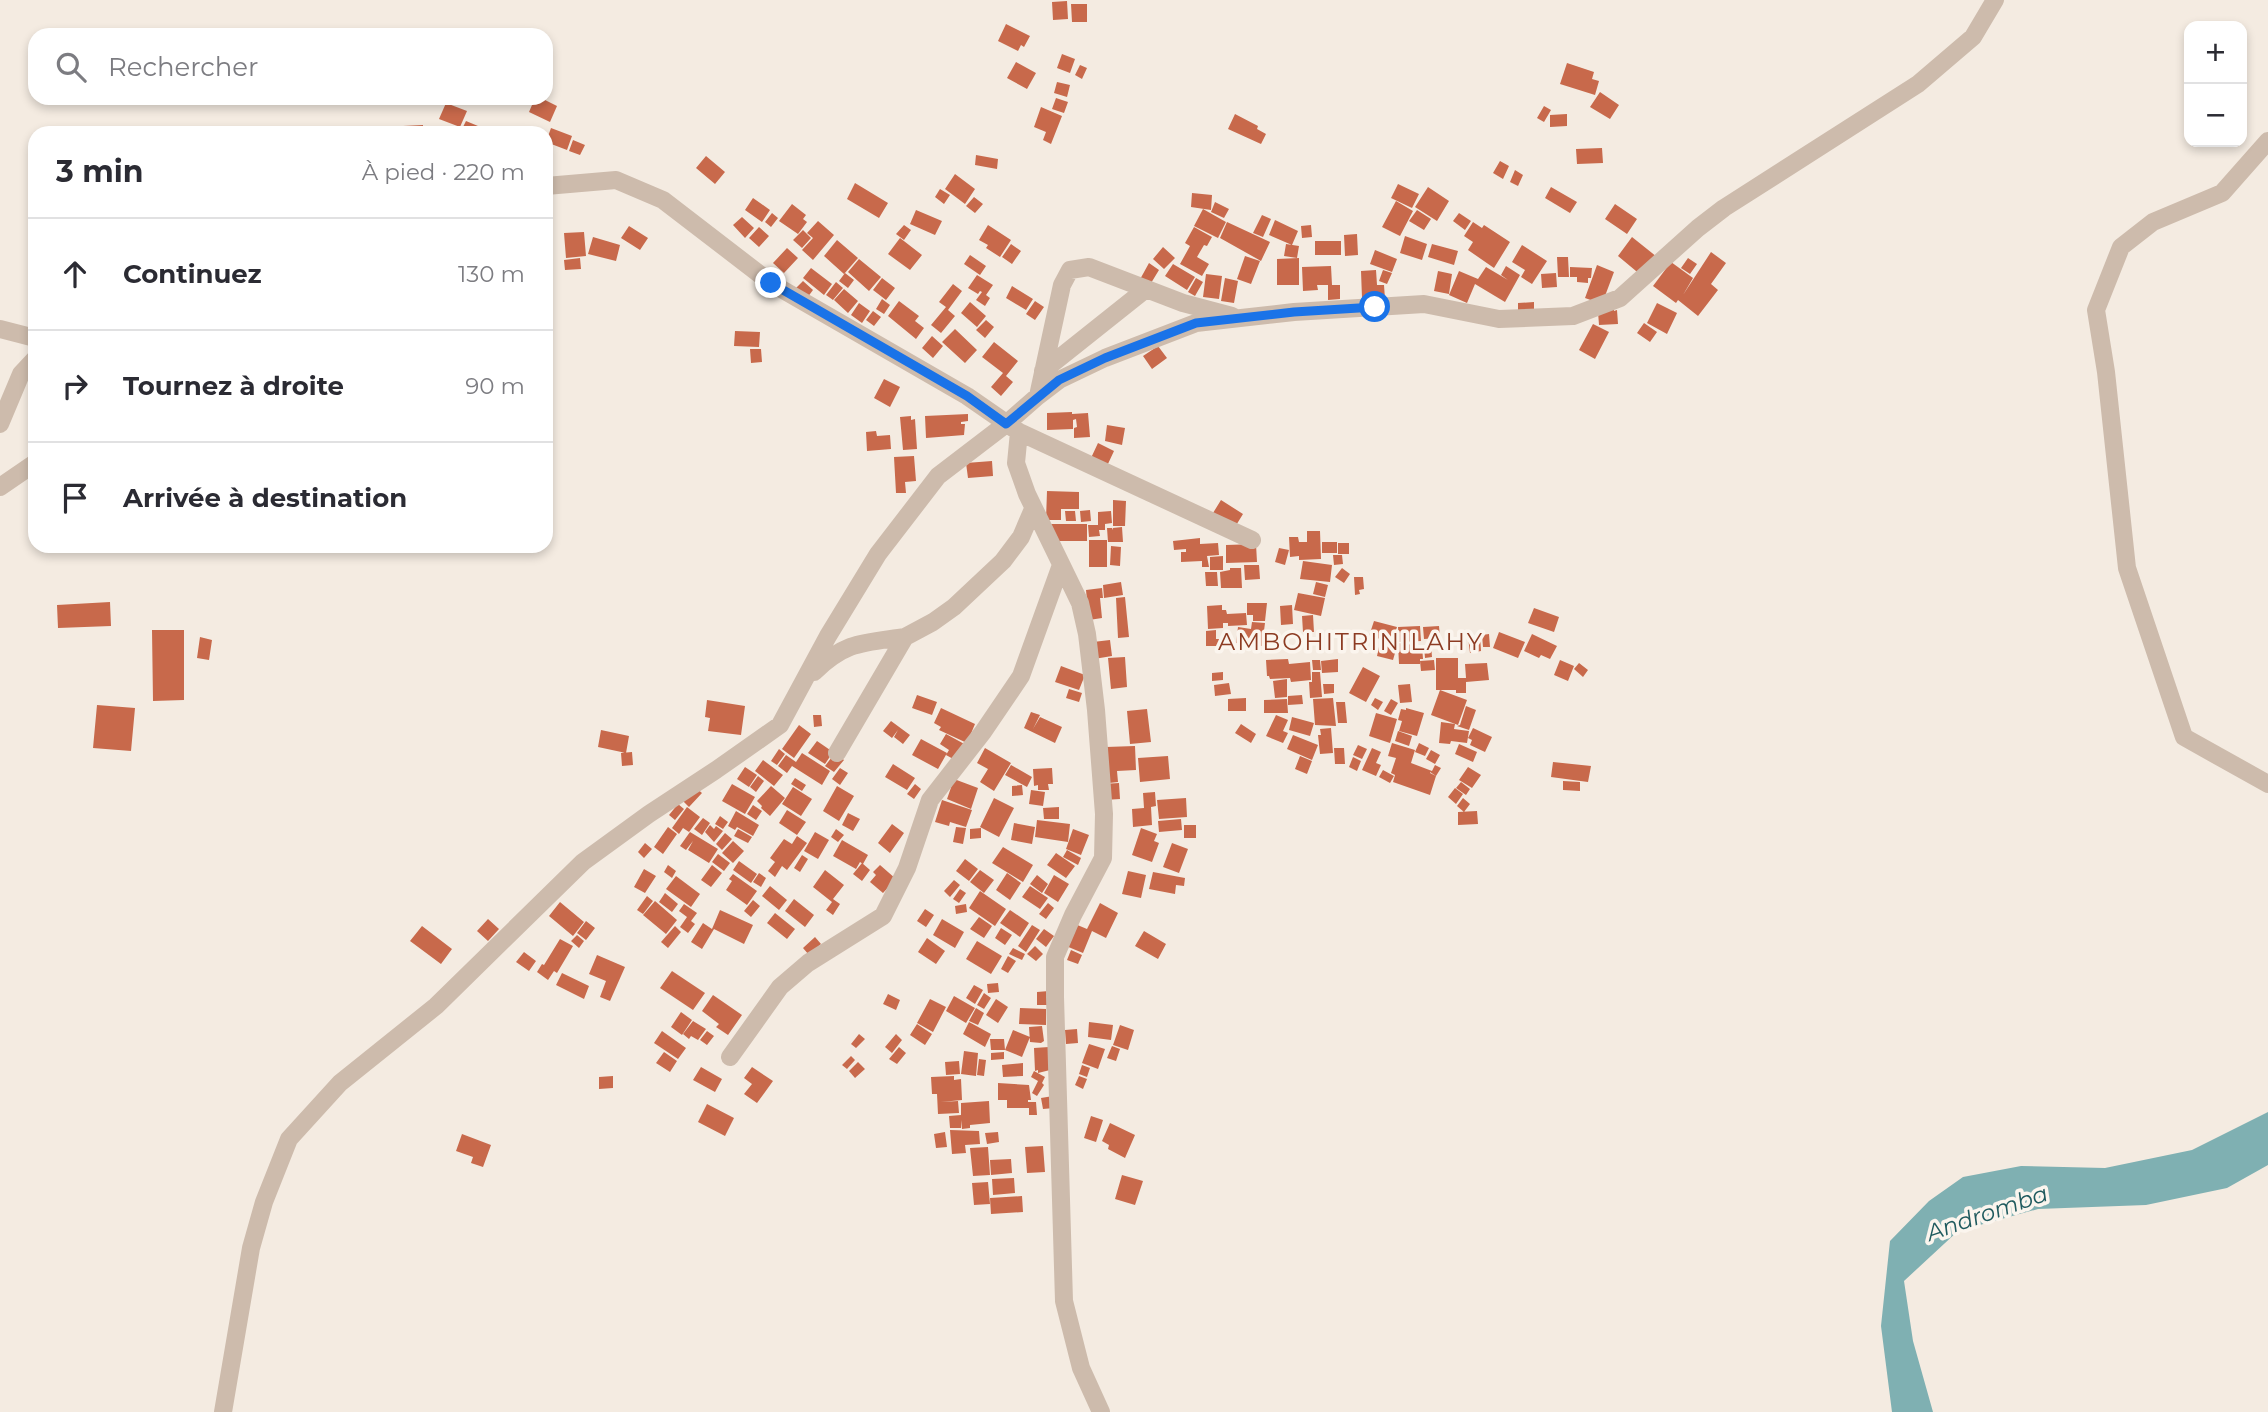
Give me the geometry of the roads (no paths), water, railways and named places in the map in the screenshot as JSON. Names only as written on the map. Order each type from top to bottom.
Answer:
[{"type":"street","points":[[223,1412],[251,1248],[264,1202],[289,1139],[340,1083],[436,1006],[583,862],[780,724],[828,636],[878,554],[938,476],[1012,428],[1038,396],[1059,380],[1105,358],[1196,323],[1294,312],[1424,304],[1499,319],[1573,316],[1620,298],[1724,208],[1918,84],[1973,37],[1995,0]]},
{"type":"street","points":[[2268,141],[2222,192],[2153,222],[2121,247],[2096,310],[2106,372],[2127,568],[2184,737],[2268,784]]},
{"type":"street","points":[[553,185],[616,180],[663,200],[771,283],[967,396],[1012,428],[1252,540]]},
{"type":"street","points":[[1038,396],[1062,285],[1070,270],[1090,267],[1183,303],[1242,318]]},
{"type":"street","points":[[1043,371],[1146,289]]},
{"type":"street","points":[[0,329],[28,336]]},
{"type":"street","points":[[0,424],[21,374],[28,366]]},
{"type":"street","points":[[1012,428],[1016,463],[1033,509],[1080,603],[1087,634],[1096,709],[1104,814],[1102,858],[1055,957],[1055,997],[1064,1301],[1081,1368],[1101,1412]]},
{"type":"street","points":[[0,487],[28,468]]},
{"type":"street","points":[[802,684],[831,656],[849,646],[905,637],[954,607],[1003,561],[1021,537],[1033,509]]},
{"type":"street","points":[[730,1057],[780,987],[808,963],[883,916],[907,868],[930,800],[983,732],[1021,676],[1060,565]]},
{"type":"street","points":[[837,753],[905,637]]},
{"type":"water","name":"Andromba","points":[[2268,1112],[2268,1165],[2227,1188],[2146,1205],[2038,1209],[1958,1231],[1904,1281],[1913,1341],[1933,1412],[1892,1412],[1881,1326],[1890,1241],[1929,1201],[1963,1177],[2021,1166],[2105,1168],[2192,1150]]},
{"type":"district","name":"AMBOHITRINILAHY","points":[[1351,642]]}]
